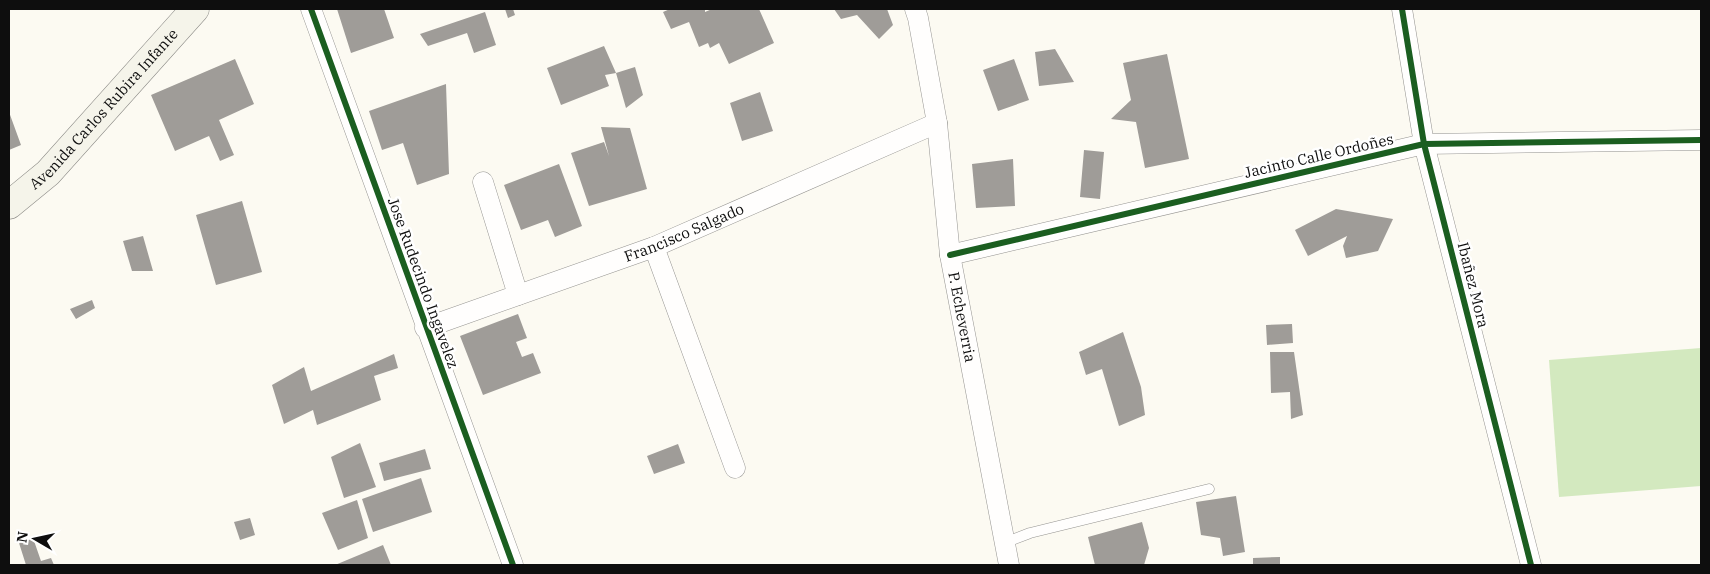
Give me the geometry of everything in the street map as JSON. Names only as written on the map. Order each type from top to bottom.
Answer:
[{"type":"street","name":"Jose Rudecindo Ingavelez","points":[[311,9],[513,565]]},
{"type":"street","name":"P. Echeverria","points":[[915,9],[938,123],[950,255],[1009,565]]},
{"type":"street","name":"Ibañez Mora","points":[[1402,9],[1424,144],[1531,565]]},
{"type":"street","name":"Avenida Carlos Rubira Infante","points":[[9,205],[48,173],[193,10]]},
{"type":"street","name":"Francisco Salgado","points":[[426,328],[654,247],[938,123]]},
{"type":"street","name":"Jacinto Calle Ordoñes","points":[[950,255],[1424,144],[1701,140]]},
{"type":"street","points":[[483,182],[518,295]]},
{"type":"street","points":[[654,247],[735,468]]},
{"type":"lane","points":[[1004,542],[1030,532],[1209,489]]},
{"type":"green space","points":[[1701,348],[1701,486],[1559,497],[1549,360]]},
{"type":"building","points":[[337,9],[384,9],[394,38],[351,53]]},
{"type":"building","points":[[505,9],[513,9],[515,15],[508,18]]},
{"type":"building","points":[[670,9],[705,9],[705,12],[712,9],[759,9],[774,43],[729,64],[719,43],[710,48],[708,43],[699,47],[689,22],[671,29],[663,12]]},
{"type":"building","points":[[834,9],[887,9],[893,25],[879,39],[857,15],[841,19]]},
{"type":"building","points":[[485,12],[496,45],[474,53],[467,33],[428,46],[420,34]]},
{"type":"building","points":[[604,46],[616,73],[605,75],[609,86],[561,105],[547,68]]},
{"type":"building","points":[[1055,49],[1074,82],[1039,86],[1035,52]]},
{"type":"building","points":[[1167,54],[1189,159],[1145,168],[1136,122],[1111,119],[1131,100],[1123,63]]},
{"type":"building","points":[[235,59],[254,104],[219,120],[234,155],[220,161],[209,136],[175,151],[151,95]]},
{"type":"building","points":[[1014,59],[1029,100],[998,111],[983,70]]},
{"type":"building","points":[[635,67],[643,95],[626,108],[616,73]]},
{"type":"building","points":[[446,84],[449,174],[417,185],[403,143],[382,150],[369,111]]},
{"type":"building","points":[[760,92],[773,131],[742,141],[730,103]]},
{"type":"building","points":[[9,112],[21,145],[9,150]]},
{"type":"building","points":[[601,127],[630,128],[647,189],[589,206],[571,153],[604,142],[609,156]]},
{"type":"building","points":[[1084,150],[1104,152],[1100,199],[1080,197]]},
{"type":"building","points":[[1013,159],[1015,206],[976,208],[972,164]]},
{"type":"building","points":[[559,164],[582,226],[555,237],[548,220],[521,230],[504,185]]},
{"type":"building","points":[[242,201],[262,272],[216,285],[196,215]]},
{"type":"building","points":[[1336,209],[1393,219],[1378,251],[1346,258],[1343,246],[1347,236],[1308,256],[1295,230]]},
{"type":"building","points":[[143,236],[153,271],[132,271],[123,241]]},
{"type":"building","points":[[92,300],[95,308],[76,319],[70,309]]},
{"type":"building","points":[[518,314],[527,338],[516,342],[522,357],[533,353],[541,373],[483,395],[460,336]]},
{"type":"building","points":[[1292,324],[1293,343],[1267,345],[1266,325]]},
{"type":"building","points":[[1123,332],[1141,387],[1145,415],[1119,426],[1102,369],[1086,375],[1079,352]]},
{"type":"building","points":[[1270,352],[1294,352],[1303,415],[1291,419],[1290,392],[1271,393]]},
{"type":"building","points":[[394,354],[398,368],[374,376],[381,400],[317,425],[313,410],[284,424],[272,385],[304,367],[311,391]]},
{"type":"building","points":[[360,443],[376,487],[344,498],[331,457]]},
{"type":"building","points":[[678,444],[685,463],[654,474],[647,456]]},
{"type":"building","points":[[425,449],[431,469],[384,481],[379,463]]},
{"type":"building","points":[[421,478],[432,512],[373,532],[362,499]]},
{"type":"building","points":[[1236,496],[1245,552],[1223,556],[1220,538],[1201,535],[1196,502]]},
{"type":"building","points":[[357,500],[368,538],[338,550],[322,513]]},
{"type":"building","points":[[250,518],[255,535],[240,540],[234,522]]},
{"type":"building","points":[[1142,522],[1149,548],[1144,565],[1095,565],[1088,537]]},
{"type":"building","points":[[33,538],[41,561],[51,558],[54,565],[26,565],[19,543]]},
{"type":"building","points":[[383,545],[391,565],[335,565]]},
{"type":"building","points":[[1280,557],[1280,565],[1253,565],[1253,558]]},
{"type":"cycle path","points":[[311,9],[513,565]]},
{"type":"cycle path","points":[[1402,9],[1424,144],[1531,565]]},
{"type":"cycle path","points":[[950,255],[1424,144],[1701,140]]}]
